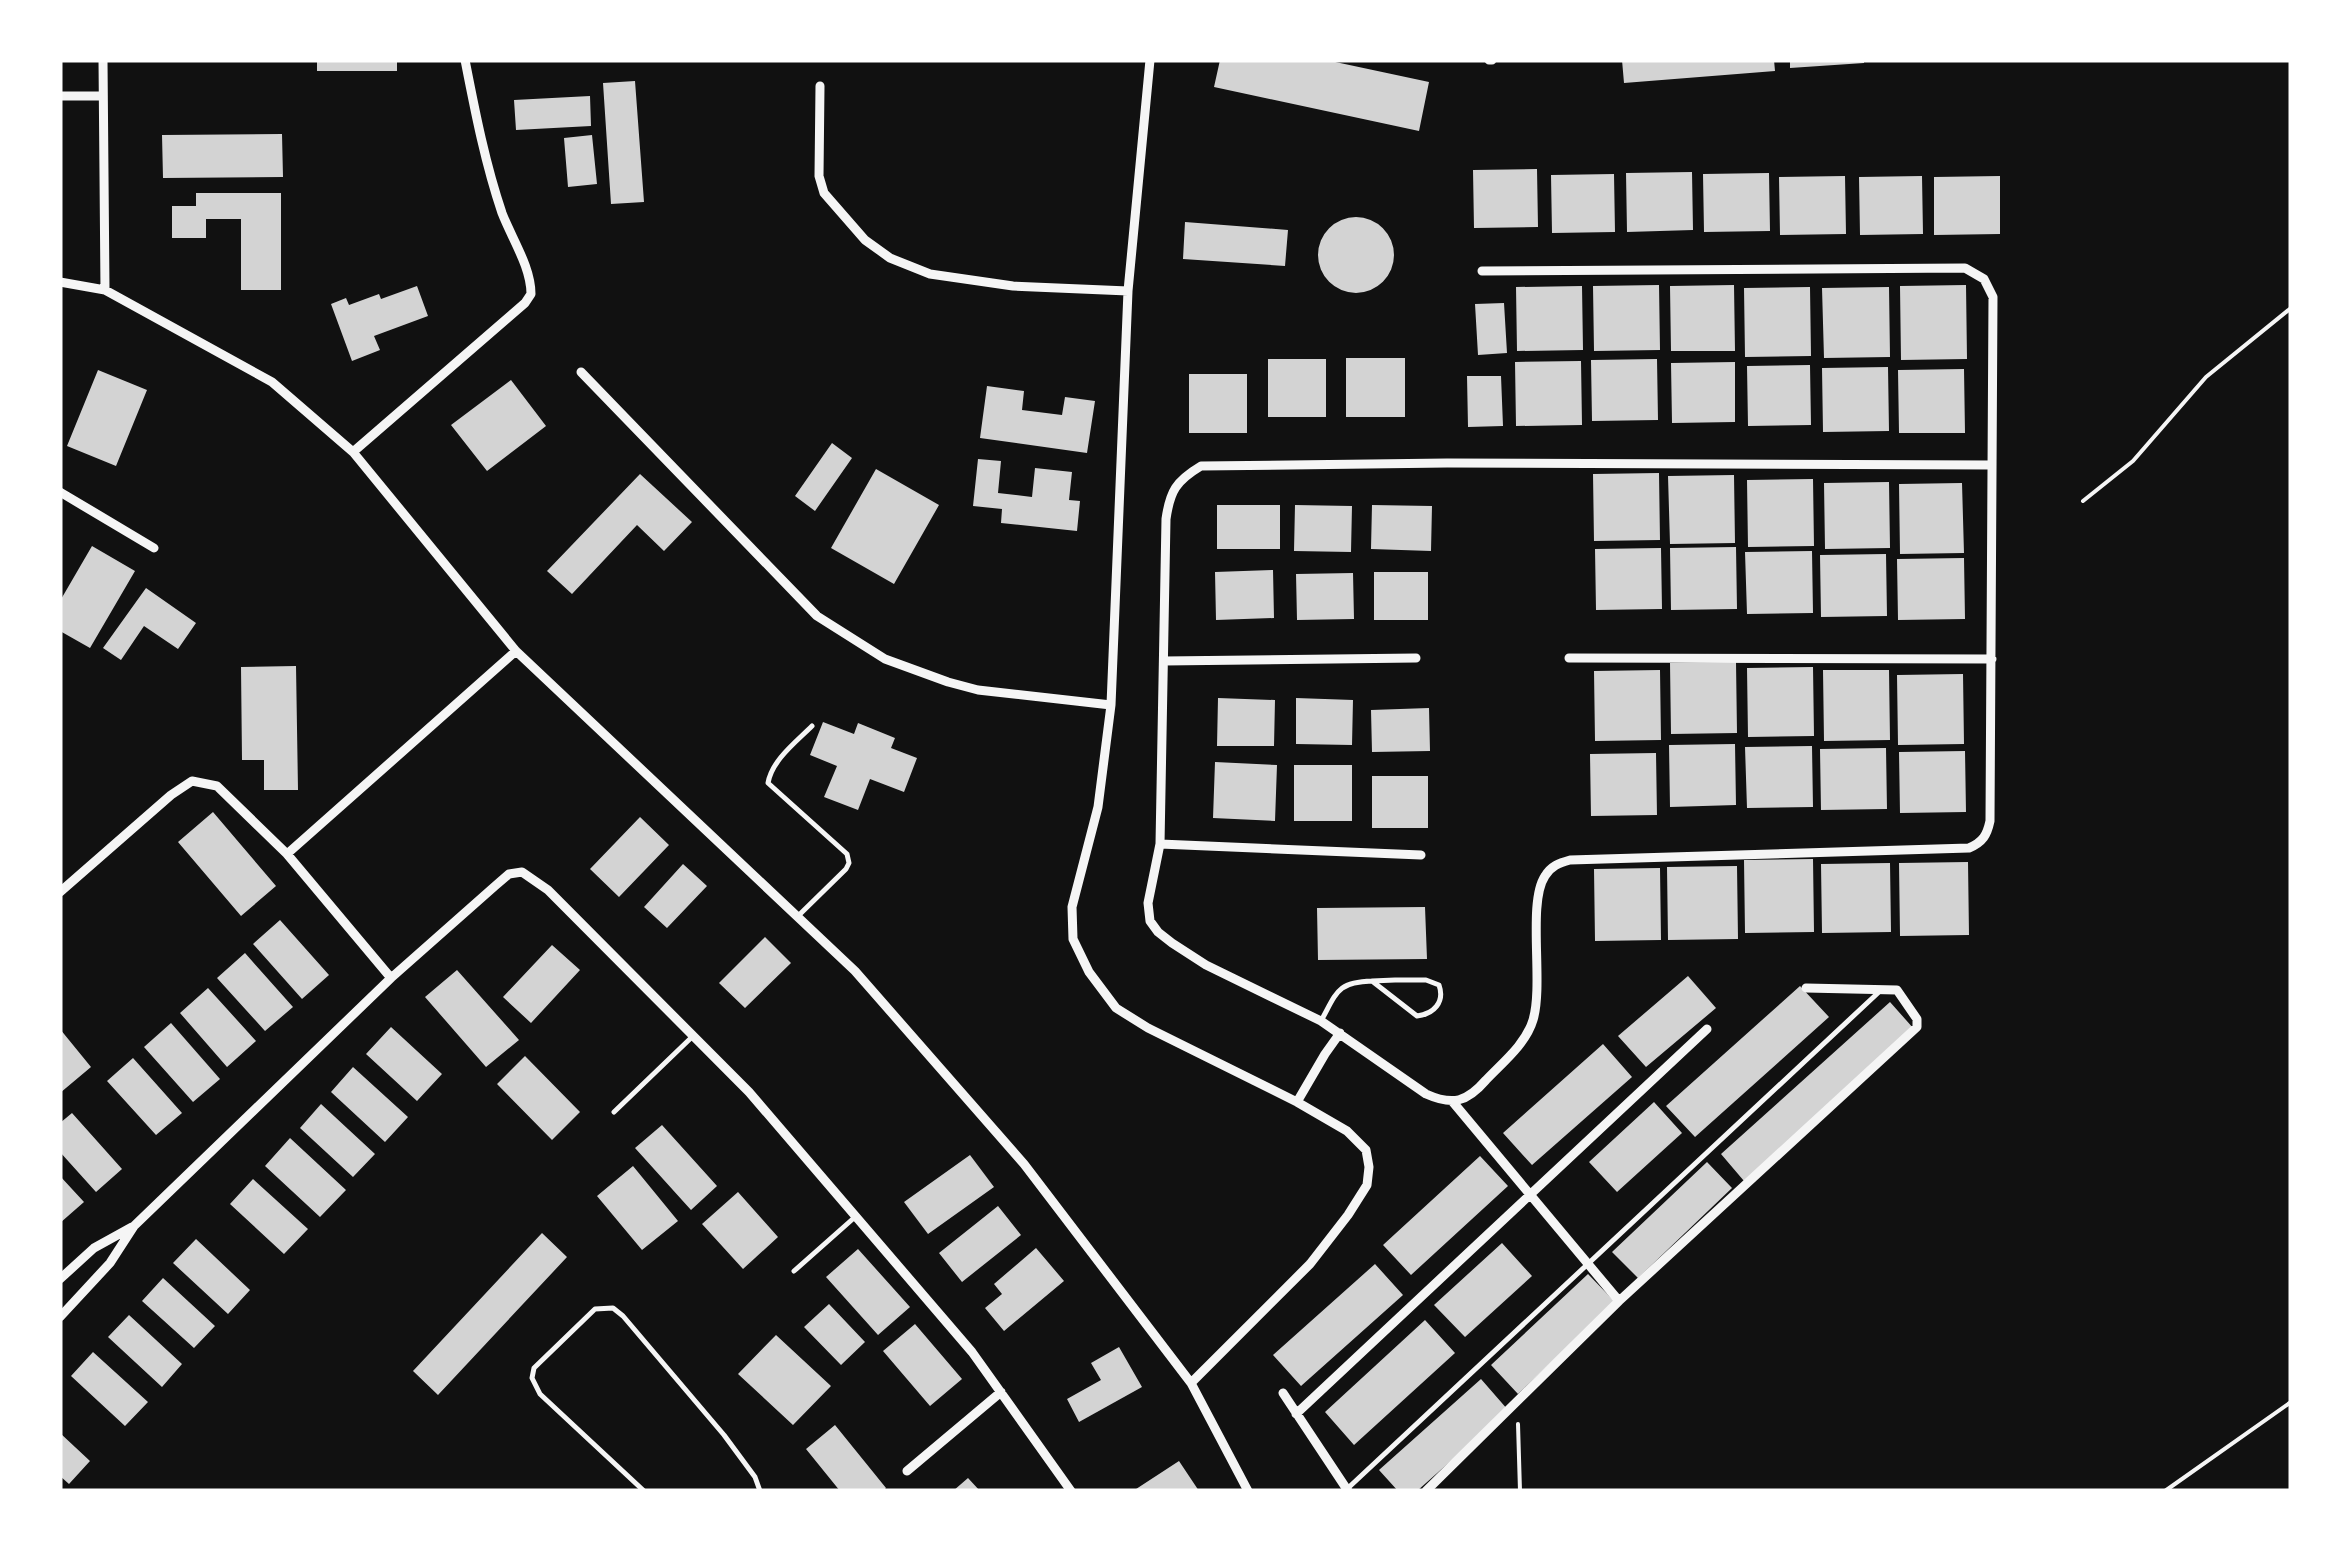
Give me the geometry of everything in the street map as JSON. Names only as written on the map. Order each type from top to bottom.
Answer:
[{"type":"street","points":[[103,60],[105,290]]},
{"type":"street","points":[[353,452],[525,303],[530,294],[527,274],[502,213],[483,148],[464,60]]},
{"type":"street","points":[[1150,60],[1128,290],[1111,705],[1098,807],[1072,906],[1073,939],[1089,972],[1116,1008],[1347,1131],[1366,1150],[1369,1167],[1367,1185],[1310,1264],[1190,1383]]},
{"type":"street","points":[[820,86],[819,176],[824,194],[865,240],[890,258],[930,274],[1013,286],[1128,290]]},
{"type":"street","points":[[60,96],[103,96]]},
{"type":"street","points":[[1482,271],[1965,268],[1984,279],[1993,297],[1990,821],[1981,843],[1955,850],[1661,856],[1554,864],[1543,878],[1538,896],[1537,1001],[1532,1026],[1466,1099],[1438,1100],[1321,1021],[1206,965],[1158,932],[1150,920],[1148,903],[1160,844],[1166,520],[1169,497],[1182,477],[1201,466],[1992,465]]},
{"type":"street","points":[[60,282],[105,290],[272,382],[353,452],[516,650],[855,971],[1024,1164],[1190,1383],[1248,1491]]},
{"type":"street","points":[[581,372],[817,616],[885,659],[978,690],[1111,705]]},
{"type":"street","points":[[60,492],[154,548]]},
{"type":"street","points":[[287,854],[516,650]]},
{"type":"street","points":[[1164,661],[1416,658]]},
{"type":"street","points":[[1569,658],[1992,658]]},
{"type":"street","points":[[60,892],[171,795],[192,781],[217,786],[287,854],[391,978]]},
{"type":"street","points":[[1160,844],[1421,855]]},
{"type":"street","points":[[60,1317],[110,1263],[134,1226],[391,978],[495,886],[510,874],[522,872],[548,890],[748,1092],[972,1352],[1071,1491]]},
{"type":"street","points":[[1426,1491],[1619,1301],[1915,1031],[1918,1023],[1900,993],[1892,989],[1806,988]]},
{"type":"street","points":[[1296,1414],[1707,1029]]},
{"type":"street","points":[[1297,1102],[1340,1033]]},
{"type":"street","points":[[1452,1101],[1619,1301]]},
{"type":"street","points":[[60,1279],[94,1248],[134,1226]]},
{"type":"street","points":[[907,1472],[1001,1392]]},
{"type":"street","points":[[1283,1393],[1347,1490]]},
{"type":"lane","points":[[798,917],[846,870],[849,862],[848,854],[768,783],[780,760],[812,726]]},
{"type":"lane","points":[[1321,1021],[1340,988],[1354,982],[1372,981],[1426,980],[1438,984],[1440,996],[1434,1010],[1417,1016],[1372,981]]},
{"type":"lane","points":[[1347,1490],[1882,989]]},
{"type":"lane","points":[[614,1112],[694,1036]]},
{"type":"lane","points":[[794,1271],[855,1217]]},
{"type":"lane","points":[[644,1491],[540,1394],[532,1378],[534,1368],[594,1309],[612,1308],[624,1316],[724,1435],[755,1477],[760,1491]]},
{"type":"path","points":[[2083,501],[2133,461],[2206,377],[2291,308]]},
{"type":"path","points":[[2165,1491],[2291,1402]]},
{"type":"path","points":[[1518,1424],[1520,1491]]},
{"type":"building","points":[[317,60],[397,60],[397,71],[317,71]]},
{"type":"building","points":[[1220,60],[1326,60],[1429,82],[1419,131],[1214,87]]},
{"type":"building","points":[[1622,60],[1774,60],[1775,71],[1624,83]]},
{"type":"building","points":[[1790,60],[1864,60],[1864,63],[1790,68]]},
{"type":"building","points":[[635,81],[644,202],[611,204],[603,83]]},
{"type":"building","points":[[590,96],[591,126],[516,130],[514,100]]},
{"type":"building","points":[[282,134],[283,177],[163,178],[162,135]]},
{"type":"building","points":[[592,135],[597,184],[568,187],[564,138]]},
{"type":"building","points":[[1537,169],[1538,227],[1474,228],[1473,170]]},
{"type":"building","points":[[1692,172],[1693,230],[1627,232],[1626,173]]},
{"type":"building","points":[[1769,173],[1770,231],[1704,232],[1703,174]]},
{"type":"building","points":[[1614,174],[1615,232],[1552,233],[1551,175]]},
{"type":"building","points":[[1845,176],[1846,234],[1780,235],[1779,177]]},
{"type":"building","points":[[1922,176],[1923,234],[1860,235],[1859,177]]},
{"type":"building","points":[[2000,176],[2000,234],[1934,235],[1934,177]]},
{"type":"building","points":[[196,193],[281,193],[281,290],[241,290],[241,219],[206,219],[206,238],[172,238],[172,206],[196,206]]},
{"type":"building","points":[[1356,217],[1383,228],[1394,255],[1383,282],[1356,293],[1329,282],[1318,255],[1329,228]]},
{"type":"building","points":[[1185,222],[1288,230],[1285,266],[1183,259]]},
{"type":"building","points":[[1659,285],[1660,350],[1594,351],[1593,286]]},
{"type":"building","points":[[1734,285],[1735,351],[1671,351],[1670,286]]},
{"type":"building","points":[[1966,285],[1967,359],[1901,360],[1900,286]]},
{"type":"building","points":[[417,286],[428,316],[374,336],[380,350],[352,361],[331,304],[346,298],[349,305],[379,294],[381,299]]},
{"type":"building","points":[[1582,286],[1583,350],[1517,351],[1516,287]]},
{"type":"building","points":[[1810,287],[1811,356],[1745,357],[1744,288]]},
{"type":"building","points":[[1889,287],[1890,357],[1824,358],[1822,288]]},
{"type":"building","points":[[1504,303],[1507,353],[1478,355],[1475,304]]},
{"type":"building","points":[[1346,358],[1405,358],[1405,417],[1346,417]]},
{"type":"building","points":[[1268,359],[1326,359],[1326,417],[1268,417]]},
{"type":"building","points":[[1657,359],[1658,420],[1592,421],[1591,360]]},
{"type":"building","points":[[1581,361],[1582,425],[1516,426],[1515,362]]},
{"type":"building","points":[[1735,362],[1735,422],[1672,423],[1671,363]]},
{"type":"building","points":[[1810,365],[1811,425],[1748,426],[1747,366]]},
{"type":"building","points":[[1888,367],[1889,431],[1823,432],[1822,368]]},
{"type":"building","points":[[1964,369],[1965,433],[1899,433],[1898,370]]},
{"type":"building","points":[[98,370],[147,390],[116,466],[67,446]]},
{"type":"building","points":[[1189,374],[1247,374],[1247,433],[1189,433]]},
{"type":"building","points":[[1467,376],[1501,376],[1503,426],[1468,427]]},
{"type":"building","points":[[511,380],[546,426],[487,471],[451,425]]},
{"type":"building","points":[[987,386],[1024,391],[1022,410],[1062,415],[1065,397],[1095,401],[1087,453],[980,438]]},
{"type":"building","points":[[832,443],[852,458],[815,511],[795,496]]},
{"type":"building","points":[[978,459],[1001,461],[998,493],[1032,497],[1035,468],[1072,472],[1069,500],[1080,501],[1077,531],[1001,523],[1002,509],[973,506]]},
{"type":"building","points":[[876,469],[939,505],[894,584],[831,548]]},
{"type":"building","points":[[1659,473],[1660,540],[1594,541],[1593,474]]},
{"type":"building","points":[[640,474],[692,522],[664,551],[637,525],[572,594],[547,571]]},
{"type":"building","points":[[1734,475],[1735,543],[1670,544],[1668,476]]},
{"type":"building","points":[[1813,479],[1814,546],[1748,547],[1747,480]]},
{"type":"building","points":[[1889,482],[1890,548],[1825,549],[1824,483]]},
{"type":"building","points":[[1962,483],[1964,553],[1900,554],[1899,484]]},
{"type":"building","points":[[1217,505],[1280,505],[1280,549],[1217,549]]},
{"type":"building","points":[[1295,505],[1352,506],[1351,552],[1294,551]]},
{"type":"building","points":[[1372,505],[1432,506],[1431,551],[1371,549]]},
{"type":"building","points":[[92,546],[135,571],[90,648],[60,631],[60,601]]},
{"type":"building","points":[[1736,547],[1737,609],[1671,610],[1670,548]]},
{"type":"building","points":[[1661,548],[1662,609],[1596,610],[1595,549]]},
{"type":"building","points":[[1812,551],[1813,613],[1747,614],[1745,552]]},
{"type":"building","points":[[1886,554],[1887,616],[1821,617],[1820,555]]},
{"type":"building","points":[[1964,558],[1965,619],[1898,620],[1897,559]]},
{"type":"building","points":[[1273,570],[1274,618],[1216,620],[1215,572]]},
{"type":"building","points":[[1374,572],[1428,572],[1428,620],[1374,620]]},
{"type":"building","points":[[1353,573],[1354,619],[1297,620],[1296,574]]},
{"type":"building","points":[[146,588],[196,623],[178,649],[144,626],[121,660],[103,648]]},
{"type":"building","points":[[1736,662],[1737,733],[1671,734],[1670,663]]},
{"type":"building","points":[[296,666],[298,790],[264,790],[264,760],[242,760],[241,667]]},
{"type":"building","points":[[1813,667],[1814,736],[1748,737],[1747,668]]},
{"type":"building","points":[[1660,670],[1661,740],[1595,741],[1594,671]]},
{"type":"building","points":[[1823,670],[1889,670],[1890,740],[1824,741]]},
{"type":"building","points":[[1963,674],[1964,744],[1898,745],[1897,675]]},
{"type":"building","points":[[1218,698],[1275,700],[1274,746],[1217,746]]},
{"type":"building","points":[[1296,698],[1353,700],[1352,745],[1296,744]]},
{"type":"building","points":[[1429,708],[1430,751],[1372,752],[1371,710]]},
{"type":"building","points":[[823,722],[854,734],[858,723],[895,738],[891,748],[917,758],[904,792],[870,779],[858,810],[824,797],[837,766],[810,755]]},
{"type":"building","points":[[1735,744],[1736,805],[1670,807],[1669,745]]},
{"type":"building","points":[[1812,746],[1813,807],[1747,808],[1745,747]]},
{"type":"building","points":[[1886,748],[1887,809],[1821,810],[1820,749]]},
{"type":"building","points":[[1965,751],[1966,812],[1900,813],[1899,752]]},
{"type":"building","points":[[1656,753],[1657,815],[1591,816],[1590,754]]},
{"type":"building","points":[[1215,762],[1277,765],[1275,821],[1213,818]]},
{"type":"building","points":[[1294,765],[1352,765],[1352,821],[1294,821]]},
{"type":"building","points":[[1372,776],[1428,776],[1428,828],[1372,828]]},
{"type":"building","points":[[213,812],[276,886],[241,916],[178,842]]},
{"type":"building","points":[[640,817],[669,845],[619,897],[590,869]]},
{"type":"building","points":[[1813,859],[1814,932],[1745,933],[1744,860]]},
{"type":"building","points":[[1968,862],[1969,935],[1900,936],[1899,863]]},
{"type":"building","points":[[1890,863],[1891,932],[1822,933],[1821,864]]},
{"type":"building","points":[[683,864],[707,886],[667,928],[644,907]]},
{"type":"building","points":[[1737,866],[1738,939],[1668,940],[1667,867]]},
{"type":"building","points":[[1660,868],[1661,940],[1595,941],[1594,869]]},
{"type":"building","points":[[1425,907],[1427,959],[1318,960],[1317,908]]},
{"type":"building","points":[[280,920],[329,975],[302,999],[253,944]]},
{"type":"building","points":[[765,937],[791,963],[745,1008],[719,983]]},
{"type":"building","points":[[552,945],[580,970],[531,1023],[503,997]]},
{"type":"building","points":[[245,953],[293,1007],[265,1031],[217,978]]},
{"type":"building","points":[[457,970],[519,1040],[486,1067],[425,997]]},
{"type":"building","points":[[1688,976],[1716,1008],[1646,1067],[1618,1036]]},
{"type":"building","points":[[1800,986],[1829,1017],[1695,1137],[1666,1106]]},
{"type":"building","points":[[208,988],[256,1041],[227,1067],[180,1013]]},
{"type":"building","points":[[1890,1002],[1914,1029],[1744,1181],[1721,1154]]},
{"type":"building","points":[[171,1023],[220,1079],[193,1102],[144,1047]]},
{"type":"building","points":[[391,1027],[442,1074],[417,1101],[366,1054]]},
{"type":"building","points":[[60,1029],[91,1067],[60,1093]]},
{"type":"building","points":[[1603,1044],[1632,1077],[1532,1165],[1503,1133]]},
{"type":"building","points":[[525,1056],[580,1112],[552,1140],[497,1084]]},
{"type":"building","points":[[133,1058],[182,1113],[156,1135],[107,1081]]},
{"type":"building","points":[[353,1067],[408,1117],[385,1142],[331,1092]]},
{"type":"building","points":[[1654,1102],[1682,1133],[1617,1192],[1589,1162]]},
{"type":"building","points":[[321,1104],[375,1154],[353,1177],[300,1128]]},
{"type":"building","points":[[72,1113],[122,1169],[96,1192],[60,1152],[60,1123]]},
{"type":"building","points":[[662,1125],[717,1186],[691,1210],[635,1148]]},
{"type":"building","points":[[290,1138],[346,1190],[320,1217],[265,1166]]},
{"type":"building","points":[[970,1155],[994,1187],[928,1234],[904,1202]]},
{"type":"building","points":[[1480,1156],[1508,1186],[1411,1275],[1383,1245]]},
{"type":"building","points":[[1707,1162],[1732,1188],[1638,1278],[1612,1252]]},
{"type":"building","points":[[633,1166],[678,1221],[642,1250],[597,1196]]},
{"type":"building","points":[[60,1176],[84,1202],[60,1223]]},
{"type":"building","points":[[253,1179],[308,1229],[284,1254],[230,1204]]},
{"type":"building","points":[[738,1192],[778,1237],[743,1269],[702,1224]]},
{"type":"building","points":[[998,1206],[1021,1235],[962,1282],[939,1253]]},
{"type":"building","points":[[542,1233],[567,1257],[438,1395],[413,1371]]},
{"type":"building","points":[[196,1239],[250,1290],[228,1314],[173,1263]]},
{"type":"building","points":[[1502,1243],[1532,1276],[1465,1337],[1434,1305]]},
{"type":"building","points":[[1036,1248],[1064,1281],[1004,1331],[985,1308],[1002,1294],[994,1284]]},
{"type":"building","points":[[858,1249],[910,1307],[878,1335],[826,1277]]},
{"type":"building","points":[[1375,1264],[1403,1295],[1301,1386],[1273,1355]]},
{"type":"building","points":[[1588,1274],[1615,1302],[1518,1394],[1491,1365]]},
{"type":"building","points":[[163,1278],[215,1326],[194,1348],[142,1301]]},
{"type":"building","points":[[829,1304],[865,1342],[841,1365],[804,1327]]},
{"type":"building","points":[[129,1315],[182,1364],[162,1387],[108,1337]]},
{"type":"building","points":[[1425,1320],[1455,1353],[1354,1445],[1325,1412]]},
{"type":"building","points":[[915,1324],[962,1379],[930,1406],[883,1351]]},
{"type":"building","points":[[776,1335],[831,1386],[793,1425],[738,1374]]},
{"type":"building","points":[[1119,1347],[1142,1387],[1079,1422],[1067,1399],[1101,1380],[1091,1363]]},
{"type":"building","points":[[93,1352],[148,1402],[125,1426],[71,1376]]},
{"type":"building","points":[[1481,1379],[1508,1410],[1417,1491],[1398,1491],[1379,1470]]},
{"type":"building","points":[[835,1425],[886,1488],[883,1491],[840,1491],[806,1449]]},
{"type":"building","points":[[60,1433],[90,1461],[69,1484],[60,1476]]},
{"type":"building","points":[[1179,1461],[1199,1491],[1133,1491]]},
{"type":"building","points":[[968,1478],[980,1491],[953,1491]]}]
